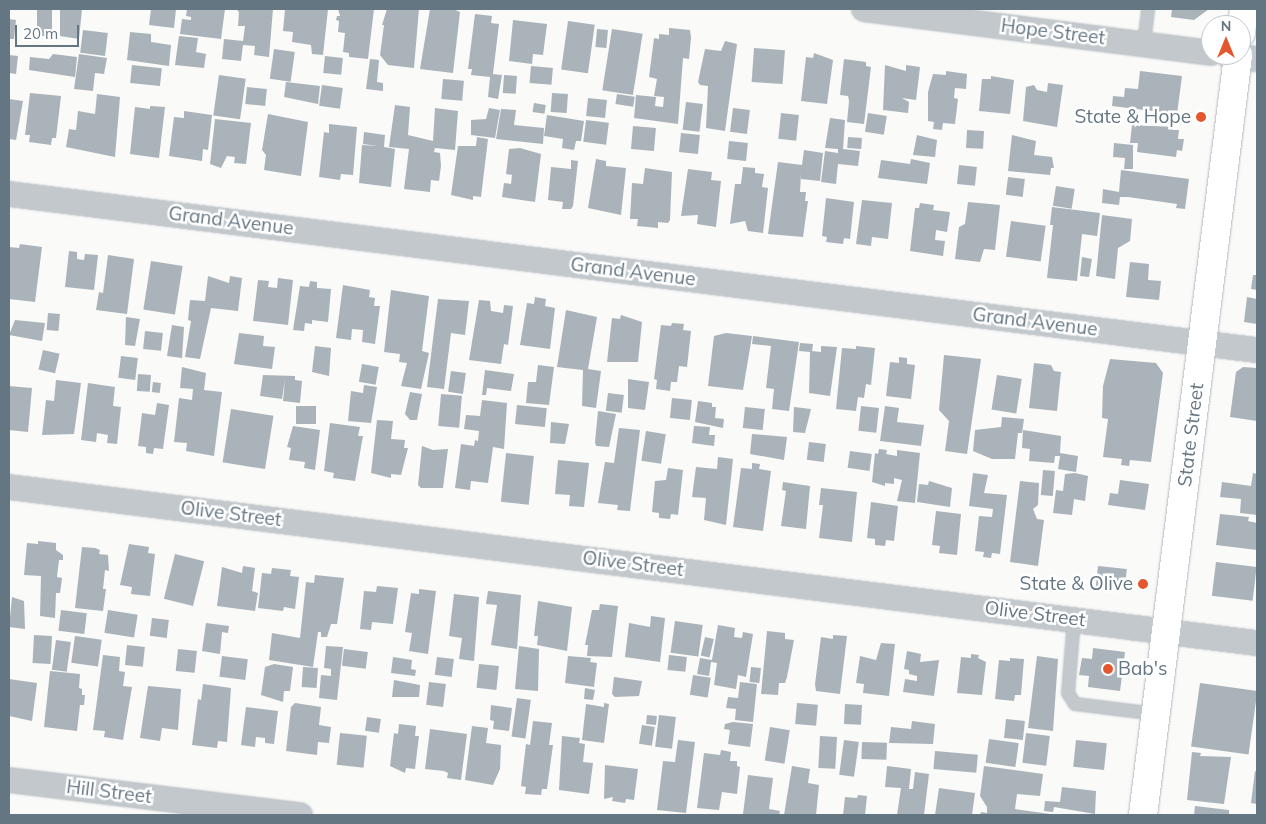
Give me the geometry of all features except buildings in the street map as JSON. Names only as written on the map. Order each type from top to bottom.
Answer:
[{"type":"main road","name":"State Street","points":[[1143,815],[1238,65]]},
{"type":"street","name":"Hope Street","points":[[864,9],[1201,52]]},
{"type":"street","name":"Grand Avenue","points":[[9,194],[1257,350]]},
{"type":"street","name":"Olive Street","points":[[9,487],[1257,643]]},
{"type":"street","name":"Hill Street","points":[[9,780],[300,815]]},
{"type":"lane","points":[[1144,43],[1148,9]]},
{"type":"lane","points":[[1074,619],[1068,692],[1074,704],[1156,714]]},
{"type":"place","name":"State & Hope","points":[[1201,117]]},
{"type":"place","name":"State & Olive","points":[[1143,584]]},
{"type":"place","name":"Bab's","points":[[1108,669]]}]
